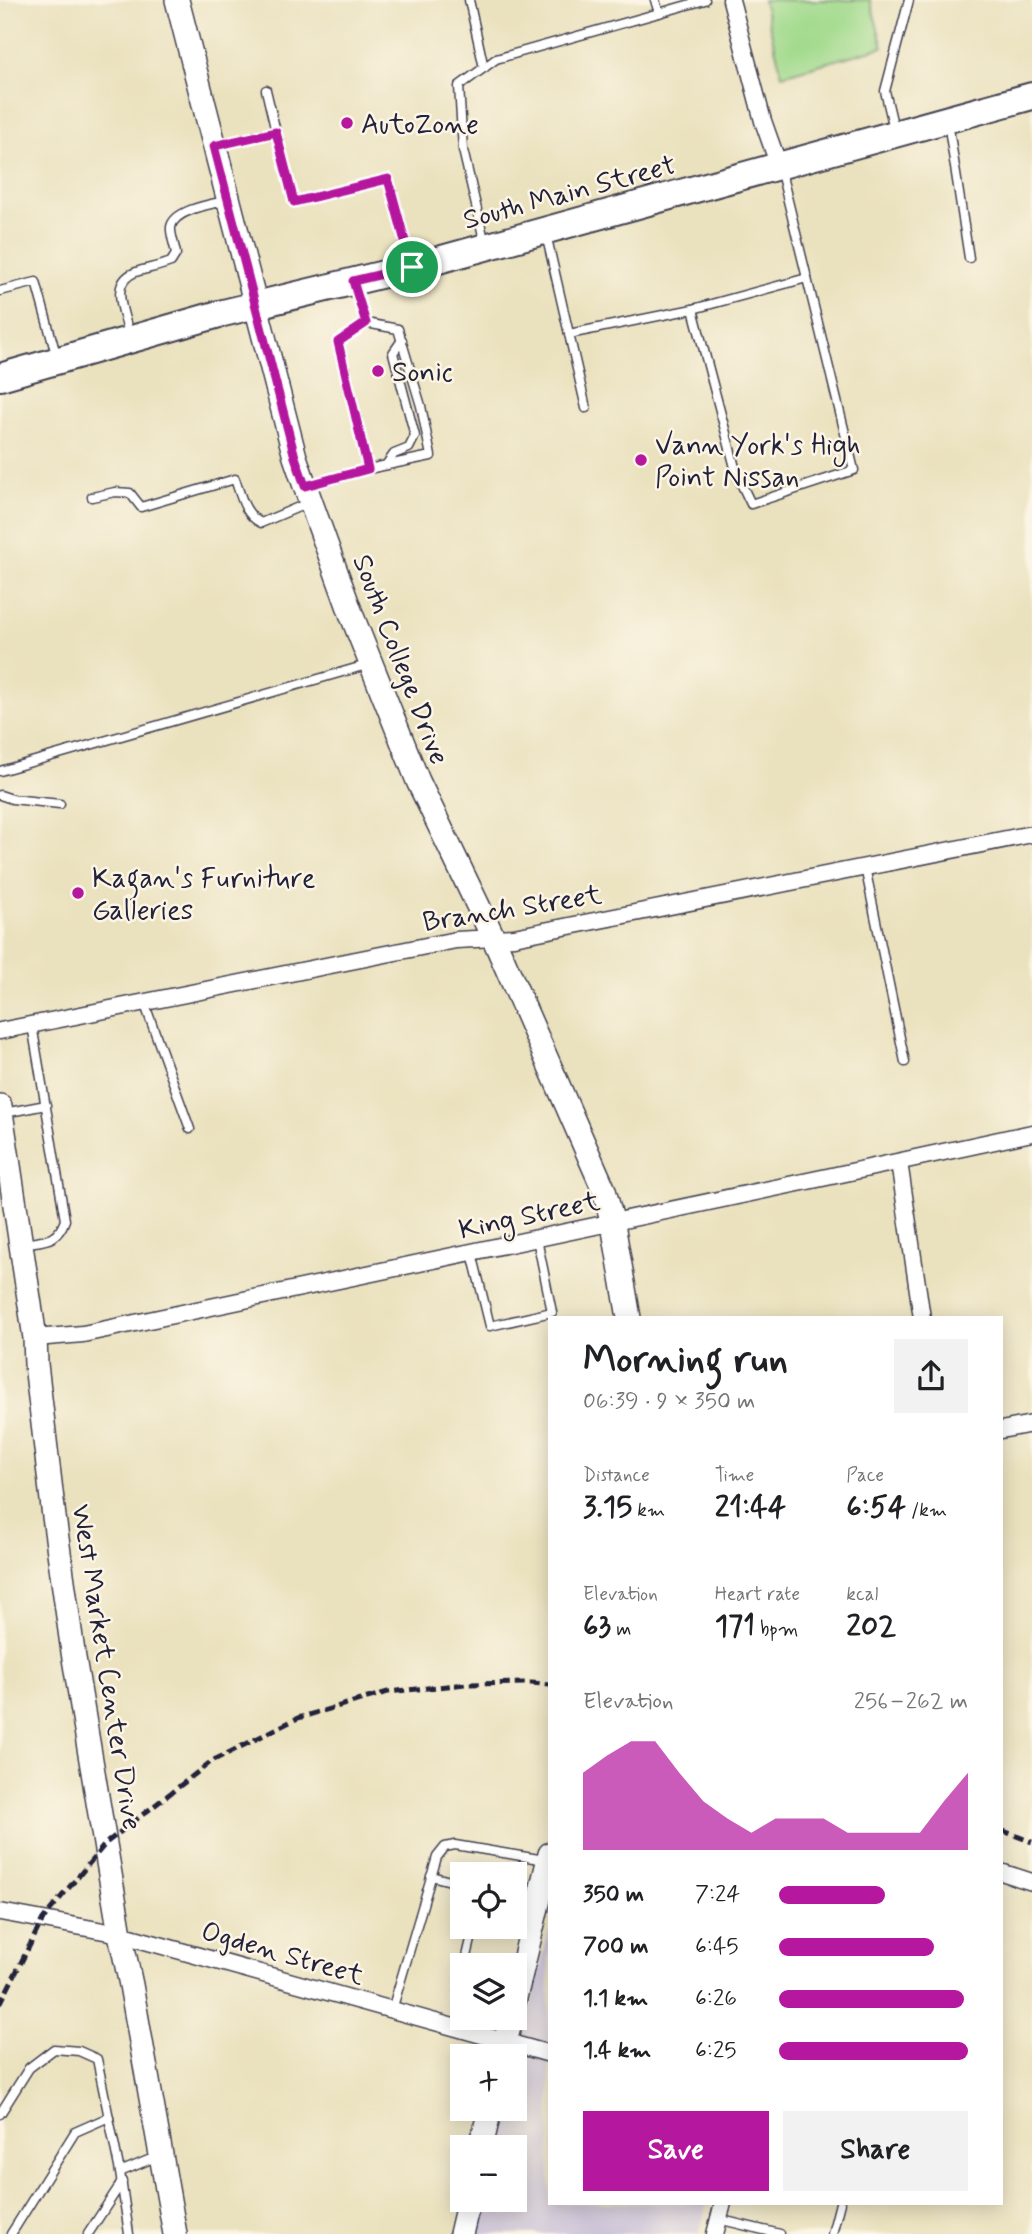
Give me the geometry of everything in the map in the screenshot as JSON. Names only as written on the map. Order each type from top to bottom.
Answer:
[{"type":"main road","name":"South College Drive","points":[[177,0],[295,457],[418,781],[494,939],[604,1190],[613,1224],[629,1316]]},
{"type":"main road","name":"South Main Street","points":[[0,377],[257,305],[486,247],[1032,96]]},
{"type":"main road","name":"West Market Center Drive","points":[[1,1110],[6,1180],[22,1244],[73,1652],[120,1934],[175,2234]]},
{"type":"main road","points":[[526,1953],[548,1862]]},
{"type":"main road","points":[[461,2234],[466,2212]]},
{"type":"street","points":[[731,0],[763,121],[779,166]]},
{"type":"street","name":"Branch Street","points":[[0,1031],[456,940],[514,937],[1032,834]]},
{"type":"street","name":"King Street","points":[[35,1338],[83,1334],[613,1224],[1032,1133]]},
{"type":"street","points":[[899,1162],[922,1316]]},
{"type":"street","points":[[1003,1430],[1032,1424]]},
{"type":"street","points":[[1003,1873],[1032,1882]]},
{"type":"street","name":"Ogden Street","points":[[0,1912],[120,1934],[392,2010],[489,2044]]},
{"type":"street","name":"Ogden Street","points":[[527,2052],[548,2054]]},
{"type":"lane","points":[[469,0],[484,68]]},
{"type":"lane","points":[[655,0],[659,13]]},
{"type":"lane","points":[[486,247],[463,150],[459,86],[496,59],[705,0]]},
{"type":"lane","points":[[895,134],[885,91],[909,0]]},
{"type":"lane","points":[[266,90],[294,202],[388,179],[412,267]]},
{"type":"lane","points":[[948,119],[969,258]]},
{"type":"lane","points":[[214,146],[276,132]]},
{"type":"lane","points":[[692,309],[737,475],[751,504],[854,470],[779,166]]},
{"type":"lane","points":[[130,340],[119,286],[123,279],[130,274],[174,260],[176,254],[171,228],[176,218],[194,209],[228,200]]},
{"type":"lane","points":[[545,230],[586,408]]},
{"type":"lane","points":[[569,334],[692,309],[807,278]]},
{"type":"lane","points":[[353,281],[366,323]]},
{"type":"lane","points":[[0,291],[36,282],[58,361]]},
{"type":"lane","points":[[92,498],[115,492],[130,493],[141,506],[235,479],[246,510],[251,518],[261,523],[308,494],[368,469],[431,456],[421,405],[398,329],[366,323],[338,342],[368,469]]},
{"type":"lane","points":[[386,465],[394,454],[409,448],[415,436],[393,353],[402,340]]},
{"type":"lane","points":[[0,771],[371,663]]},
{"type":"lane","points":[[0,794],[12,799],[60,804]]},
{"type":"lane","points":[[865,867],[905,1062]]},
{"type":"lane","points":[[144,1002],[190,1129]]},
{"type":"lane","points":[[22,1244],[54,1237],[61,1232],[65,1220],[32,1025]]},
{"type":"lane","points":[[1,1110],[46,1105]]},
{"type":"lane","points":[[472,1253],[490,1326],[552,1315],[537,1240]]},
{"type":"lane","points":[[392,2010],[437,1857],[445,1847],[455,1845],[548,1858]]},
{"type":"lane","points":[[431,1876],[450,1881]]},
{"type":"lane","points":[[0,2114],[29,2068],[54,2049],[79,2051],[97,2059],[122,2182],[129,2234]]},
{"type":"lane","points":[[11,2234],[75,2132],[109,2117]]},
{"type":"lane","points":[[120,2172],[161,2155]]},
{"type":"lane","points":[[88,2234],[122,2182]]},
{"type":"lane","points":[[832,2234],[839,2205]]},
{"type":"lane","points":[[719,2219],[780,2234]]},
{"type":"shaded area","points":[[548,1933],[548,2205],[706,2205],[699,2234],[474,2234],[480,2212],[527,2212],[527,2135],[499,2135],[503,2121],[527,2121],[527,2044],[522,2044]]},
{"type":"green space","points":[[763,0],[870,0],[883,47],[782,75]]},
{"type":"railway","points":[[0,2004],[43,1919],[106,1843],[212,1761],[298,1718],[388,1692],[466,1684],[548,1685]]},
{"type":"railway","points":[[1003,1831],[1032,1842]]},
{"type":"place","name":"AutoZone","points":[[347,123]]},
{"type":"place","name":"Sonic","points":[[378,371]]},
{"type":"place","name":"Vann York's High Point Nissan","points":[[641,460]]},
{"type":"place","name":"Kagan's Furniture Galleries","points":[[78,893]]},
{"type":"route","points":[[276,132],[294,202],[388,179],[412,267],[353,281],[366,323],[338,342],[368,469],[305,486],[295,457],[214,146],[276,132]]}]
